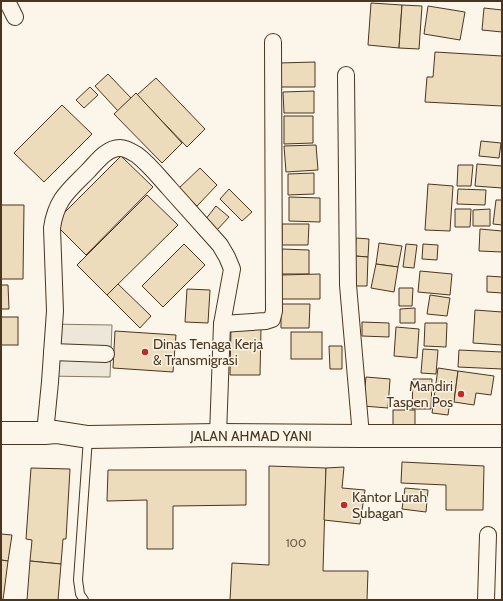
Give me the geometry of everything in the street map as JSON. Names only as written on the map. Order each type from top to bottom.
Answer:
[{"type":"highway","name":"JALAN AHMAD YANI","points":[[1,433],[56,432],[88,437],[218,435],[502,436]]},
{"type":"street","points":[[7,1],[15,17]]},
{"type":"street","points":[[222,324],[266,321],[272,319],[274,311],[273,42]]},
{"type":"street","points":[[346,75],[348,285],[361,436]]},
{"type":"street","points":[[45,433],[50,382],[54,311],[53,218],[56,208],[66,194],[106,153],[116,148],[122,148],[137,155],[153,170],[220,245],[232,269],[222,324],[218,435]]},
{"type":"street","points":[[52,352],[106,354]]},
{"type":"street","points":[[486,600],[488,535]]},
{"type":"lane","points":[[84,600],[80,594],[78,580],[88,437]]},
{"type":"shaded area","points":[[46,324],[112,325],[110,377],[45,376]]},
{"type":"building","points":[[371,3],[402,5],[399,48],[368,45]]},
{"type":"building","points":[[402,5],[422,6],[419,49],[399,48]]},
{"type":"building","points":[[428,6],[465,12],[460,40],[424,34]]},
{"type":"building","points":[[484,8],[502,10],[502,32],[482,30]]},
{"type":"building","points":[[435,52],[502,56],[502,106],[425,102],[427,77],[433,77]]},
{"type":"building","points":[[315,62],[315,87],[280,87],[279,63]]},
{"type":"building","points":[[108,74],[131,98],[118,111],[95,86]]},
{"type":"building","points":[[156,78],[205,129],[187,147],[137,95]]},
{"type":"building","points":[[90,87],[98,95],[84,108],[76,100]]},
{"type":"building","points":[[314,91],[314,113],[284,113],[283,92]]},
{"type":"building","points":[[136,93],[182,143],[162,163],[114,114]]},
{"type":"building","points":[[62,105],[92,134],[44,182],[14,153]]},
{"type":"building","points":[[284,116],[313,116],[313,143],[284,144]]},
{"type":"building","points":[[481,141],[501,143],[499,158],[479,156]]},
{"type":"building","points":[[316,145],[318,170],[286,172],[284,146]]},
{"type":"building","points":[[121,156],[153,187],[86,255],[54,223]]},
{"type":"building","points":[[477,164],[502,166],[502,188],[475,186]]},
{"type":"building","points":[[458,165],[473,165],[471,186],[457,186]]},
{"type":"building","points":[[200,168],[217,185],[197,206],[179,188]]},
{"type":"building","points":[[314,173],[314,194],[288,195],[288,174]]},
{"type":"building","points":[[428,184],[453,186],[450,231],[425,230]]},
{"type":"building","points":[[229,189],[252,212],[242,221],[220,199]]},
{"type":"building","points":[[458,189],[486,190],[485,205],[457,204]]},
{"type":"building","points":[[147,195],[178,225],[107,295],[77,265]]},
{"type":"building","points":[[289,197],[320,198],[320,222],[289,221]]},
{"type":"building","points":[[496,200],[502,200],[502,225],[493,224]]},
{"type":"building","points":[[1,205],[24,205],[23,279],[1,279]]},
{"type":"building","points":[[216,206],[229,217],[217,230],[205,220]]},
{"type":"building","points":[[455,209],[471,209],[470,227],[455,227]]},
{"type":"building","points":[[490,209],[490,226],[473,226],[473,210]]},
{"type":"building","points":[[282,224],[309,224],[308,245],[282,245]]},
{"type":"building","points":[[480,229],[502,231],[502,252],[479,251]]},
{"type":"building","points":[[356,238],[369,239],[368,257],[355,256]]},
{"type":"building","points":[[379,243],[402,246],[398,267],[376,264]]},
{"type":"building","points":[[184,244],[205,265],[163,307],[142,286]]},
{"type":"building","points":[[406,244],[417,245],[414,268],[403,267]]},
{"type":"building","points":[[423,244],[438,245],[437,260],[422,259]]},
{"type":"building","points":[[282,249],[309,250],[309,274],[281,274]]},
{"type":"building","points":[[355,256],[368,257],[367,286],[354,286]]},
{"type":"building","points":[[376,264],[398,267],[394,292],[371,288]]},
{"type":"building","points":[[420,271],[452,274],[450,295],[418,292]]},
{"type":"building","points":[[320,274],[320,299],[280,299],[280,275]]},
{"type":"building","points":[[487,276],[502,277],[502,293],[487,292]]},
{"type":"building","points":[[118,284],[151,316],[140,328],[107,295]]},
{"type":"building","points":[[1,285],[8,285],[9,309],[1,309]]},
{"type":"building","points":[[399,288],[413,288],[412,306],[399,306]]},
{"type":"building","points":[[187,289],[210,290],[208,323],[185,322]]},
{"type":"building","points":[[430,295],[450,298],[447,316],[427,314]]},
{"type":"building","points":[[281,304],[310,304],[309,328],[281,328]]},
{"type":"building","points":[[415,308],[415,323],[400,323],[400,309]]},
{"type":"building","points":[[475,310],[502,312],[502,345],[473,343]]},
{"type":"building","points":[[1,317],[18,317],[18,345],[1,345]]},
{"type":"building","points":[[362,322],[389,323],[389,337],[362,336]]},
{"type":"building","points":[[425,323],[447,323],[446,347],[424,346]]},
{"type":"building","points":[[231,327],[261,327],[260,375],[230,375]]},
{"type":"building","points":[[396,327],[419,329],[417,358],[394,356]]},
{"type":"building","name":"Dinas Tenaga Kerja & Transmigrasi","points":[[115,331],[176,335],[173,372],[113,368]]},
{"type":"building","points":[[291,332],[322,332],[322,359],[291,359]]},
{"type":"building","points":[[329,346],[342,346],[342,369],[330,369]]},
{"type":"building","points":[[423,349],[438,350],[436,374],[421,373]]},
{"type":"building","points":[[459,350],[502,352],[502,369],[458,367]]},
{"type":"building","points":[[438,368],[458,371],[454,402],[450,401],[448,415],[432,413]]},
{"type":"building","points":[[458,371],[494,376],[491,395],[476,393],[474,405],[454,402]]},
{"type":"building","points":[[366,377],[390,379],[388,408],[363,406]]},
{"type":"building","points":[[413,379],[432,379],[431,409],[412,409]]},
{"type":"building","points":[[393,410],[415,410],[415,430],[393,430]]},
{"type":"building","points":[[402,462],[484,466],[483,510],[446,510],[446,485],[401,483]]},
{"type":"building","points":[[269,466],[326,468],[323,571],[368,571],[367,600],[230,600],[232,563],[269,565]]},
{"type":"building","name":"Kantor Lurah Subagan","points":[[344,467],[342,488],[365,490],[360,524],[324,520],[326,468]]},
{"type":"building","points":[[31,468],[70,469],[66,539],[63,539],[61,564],[30,561],[32,540],[26,539]]},
{"type":"building","points":[[108,470],[246,470],[246,505],[173,506],[173,549],[147,549],[147,500],[107,501]]},
{"type":"building","points":[[405,488],[428,490],[426,512],[402,509]]},
{"type":"building","points":[[1,534],[12,535],[8,561],[1,560]]},
{"type":"building","points":[[1,560],[8,561],[3,600],[1,600]]},
{"type":"building","points":[[30,561],[61,564],[58,600],[27,600]]},
{"type":"place","name":"Dinas Tenaga Kerja & Transmigrasi","points":[[145,352]]},
{"type":"place","name":"Mandiri Taspen Pos","points":[[461,394]]},
{"type":"place","name":"Kantor Lurah Subagan","points":[[344,505]]}]
